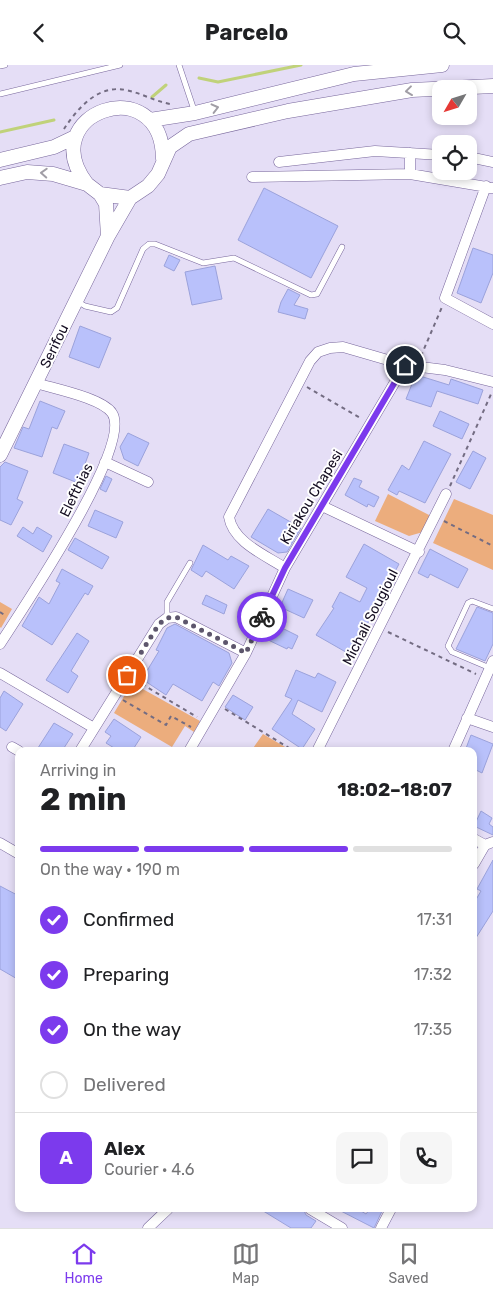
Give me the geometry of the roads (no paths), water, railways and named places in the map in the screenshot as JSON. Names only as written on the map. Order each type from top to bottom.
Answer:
[{"type":"main road","points":[[150,120],[195,113],[354,74],[442,65]]},
{"type":"main road","points":[[0,177],[27,172],[52,174],[86,185],[100,194],[130,198],[148,186],[158,173],[170,147],[188,134],[288,111],[412,90],[493,86]]},
{"type":"main road","points":[[86,185],[74,162],[73,149],[75,137],[81,125],[90,116],[102,110],[114,107],[140,112],[150,120],[160,138],[163,159]]},
{"type":"main road","points":[[0,160],[54,147],[75,137]]},
{"type":"main road","name":"Serifou","points":[[100,194],[106,204],[108,236]]},
{"type":"main road","name":"Serifou","points":[[0,455],[108,236],[130,198]]},
{"type":"street","points":[[279,161],[375,151],[432,154]]},
{"type":"street","points":[[410,153],[410,174]]},
{"type":"street","points":[[477,159],[493,162]]},
{"type":"street","points":[[252,177],[410,174],[489,187],[445,298],[493,324]]},
{"type":"street","points":[[285,568],[236,536],[231,527],[229,517],[310,361],[318,352],[330,348],[343,347],[405,365],[418,365],[445,370],[493,383]]},
{"type":"street","name":"Kiriakou Chapesi","points":[[191,747],[246,653],[285,568],[405,365]]},
{"type":"street","name":"Elefthias","points":[[0,643],[65,543],[105,463],[116,425],[114,414],[105,404],[36,383]]},
{"type":"street","points":[[105,463],[148,482]]},
{"type":"street","name":"Michali Sougioul","points":[[319,747],[446,494]]},
{"type":"street","points":[[322,506],[418,552]]},
{"type":"street","points":[[82,747],[159,624],[167,618],[176,617],[246,653]]},
{"type":"street","points":[[455,747],[491,665]]},
{"type":"street","points":[[0,673],[94,728]]},
{"type":"street","points":[[467,718],[493,727]]},
{"type":"street","points":[[477,840],[489,844],[477,860]]},
{"type":"street","points":[[0,844],[15,851]]},
{"type":"street","points":[[148,1228],[165,1212]]},
{"type":"street","points":[[315,1212],[342,1228]]},
{"type":"street","points":[[381,1228],[389,1212]]},
{"type":"lane","points":[[0,66],[5,65]]},
{"type":"lane","points":[[0,94],[120,65]]},
{"type":"lane","points":[[179,65],[195,113]]},
{"type":"lane","points":[[76,301],[85,306],[111,312],[117,308],[143,249],[149,244],[155,244],[203,263],[234,258],[311,295],[317,294],[323,286],[342,247]]},
{"type":"lane","points":[[167,618],[167,602],[190,563]]},
{"type":"lane","points":[[491,665],[452,652],[448,646],[468,603],[472,601],[493,609]]},
{"type":"waterway","points":[[199,78],[218,82],[301,65]]},
{"type":"waterway","points":[[152,97],[166,85]]},
{"type":"waterway","points":[[0,132],[54,120]]}]
